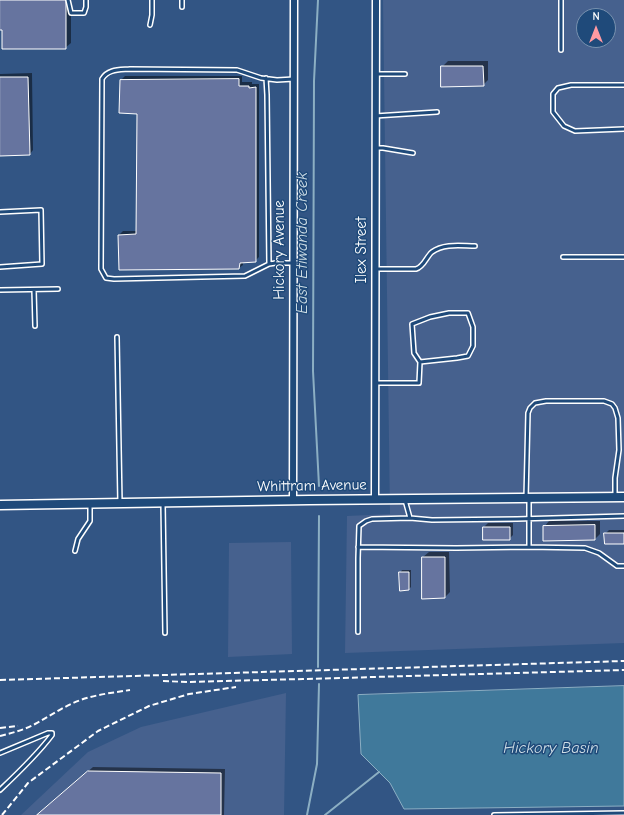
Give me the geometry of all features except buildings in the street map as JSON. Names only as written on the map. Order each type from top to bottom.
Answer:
[{"type":"street","name":"Hickory Avenue","points":[[293,500],[294,0]]},
{"type":"street","name":"Ilex Street","points":[[375,499],[376,0]]},
{"type":"street","name":"Whittram Avenue","points":[[0,505],[293,500],[620,497]]},
{"type":"lane","points":[[68,0],[71,13],[84,12],[86,0]]},
{"type":"lane","points":[[150,25],[152,0]]},
{"type":"lane","points":[[182,0],[182,7]]},
{"type":"lane","points":[[561,0],[561,50]]},
{"type":"lane","points":[[293,263],[269,264],[246,276],[114,280],[106,278],[101,270],[102,79],[105,75],[113,70],[130,69],[237,70],[262,78],[277,80],[294,79]]},
{"type":"lane","points":[[376,74],[405,74]]},
{"type":"lane","points":[[266,78],[268,95],[269,264]]},
{"type":"lane","points":[[624,85],[571,85],[558,88],[553,94],[553,112],[564,126],[575,131],[624,129]]},
{"type":"lane","points":[[375,116],[437,112]]},
{"type":"lane","points":[[375,148],[413,153]]},
{"type":"lane","points":[[0,212],[41,210],[42,264],[0,267]]},
{"type":"lane","points":[[375,270],[416,270],[422,267],[427,257],[436,249],[450,246],[475,246]]},
{"type":"lane","points":[[563,257],[624,257]]},
{"type":"lane","points":[[0,290],[58,289]]},
{"type":"lane","points":[[34,290],[35,326]]},
{"type":"lane","points":[[375,383],[419,383],[420,362],[414,353],[412,324],[430,317],[449,313],[468,313],[473,327],[472,346],[468,356],[420,362]]},
{"type":"lane","points":[[117,337],[120,503]]},
{"type":"lane","points":[[529,547],[530,518],[528,498],[528,412],[535,403],[546,401],[604,401],[612,404],[616,408],[618,418],[619,450],[615,478],[620,497]]},
{"type":"lane","points":[[404,499],[410,518]]},
{"type":"lane","points":[[163,502],[165,633]]},
{"type":"lane","points":[[75,552],[78,539],[90,521],[90,503]]},
{"type":"lane","points":[[358,632],[359,526],[366,520],[410,518],[432,520],[624,516]]},
{"type":"lane","points":[[358,547],[585,548],[599,553],[617,566],[624,566]]},
{"type":"lane","points":[[0,752],[48,733],[52,733],[52,735],[23,768],[0,790]]},
{"type":"lane","points":[[494,815],[624,813]]},
{"type":"shaded area","points":[[383,0],[624,0],[624,643],[345,653],[347,516],[390,514]]},
{"type":"shaded area","points":[[291,542],[292,654],[228,657],[229,543]]},
{"type":"shaded area","points":[[286,693],[284,815],[21,815],[88,752],[141,727]]},
{"type":"water","name":"Hickory Basin","points":[[624,686],[624,806],[404,809],[390,783],[361,754],[358,695]]},
{"type":"waterway","name":"East Etiwanda Creek","points":[[318,0],[314,81],[313,371],[319,486]]},
{"type":"waterway","name":"East Etiwanda Creek","points":[[318,667],[319,516]]},
{"type":"waterway","name":"East Etiwanda Creek","points":[[307,815],[317,764],[319,684]]},
{"type":"waterway","points":[[325,815],[379,772]]},
{"type":"railway","points":[[0,680],[624,661]]},
{"type":"railway","points":[[163,681],[187,682],[624,670]]},
{"type":"railway","points":[[2,815],[28,783],[98,731],[149,706],[189,694],[236,687]]},
{"type":"railway","points":[[0,736],[31,726],[80,700],[130,690]]},
{"type":"railway","points":[[0,728],[18,726]]}]
